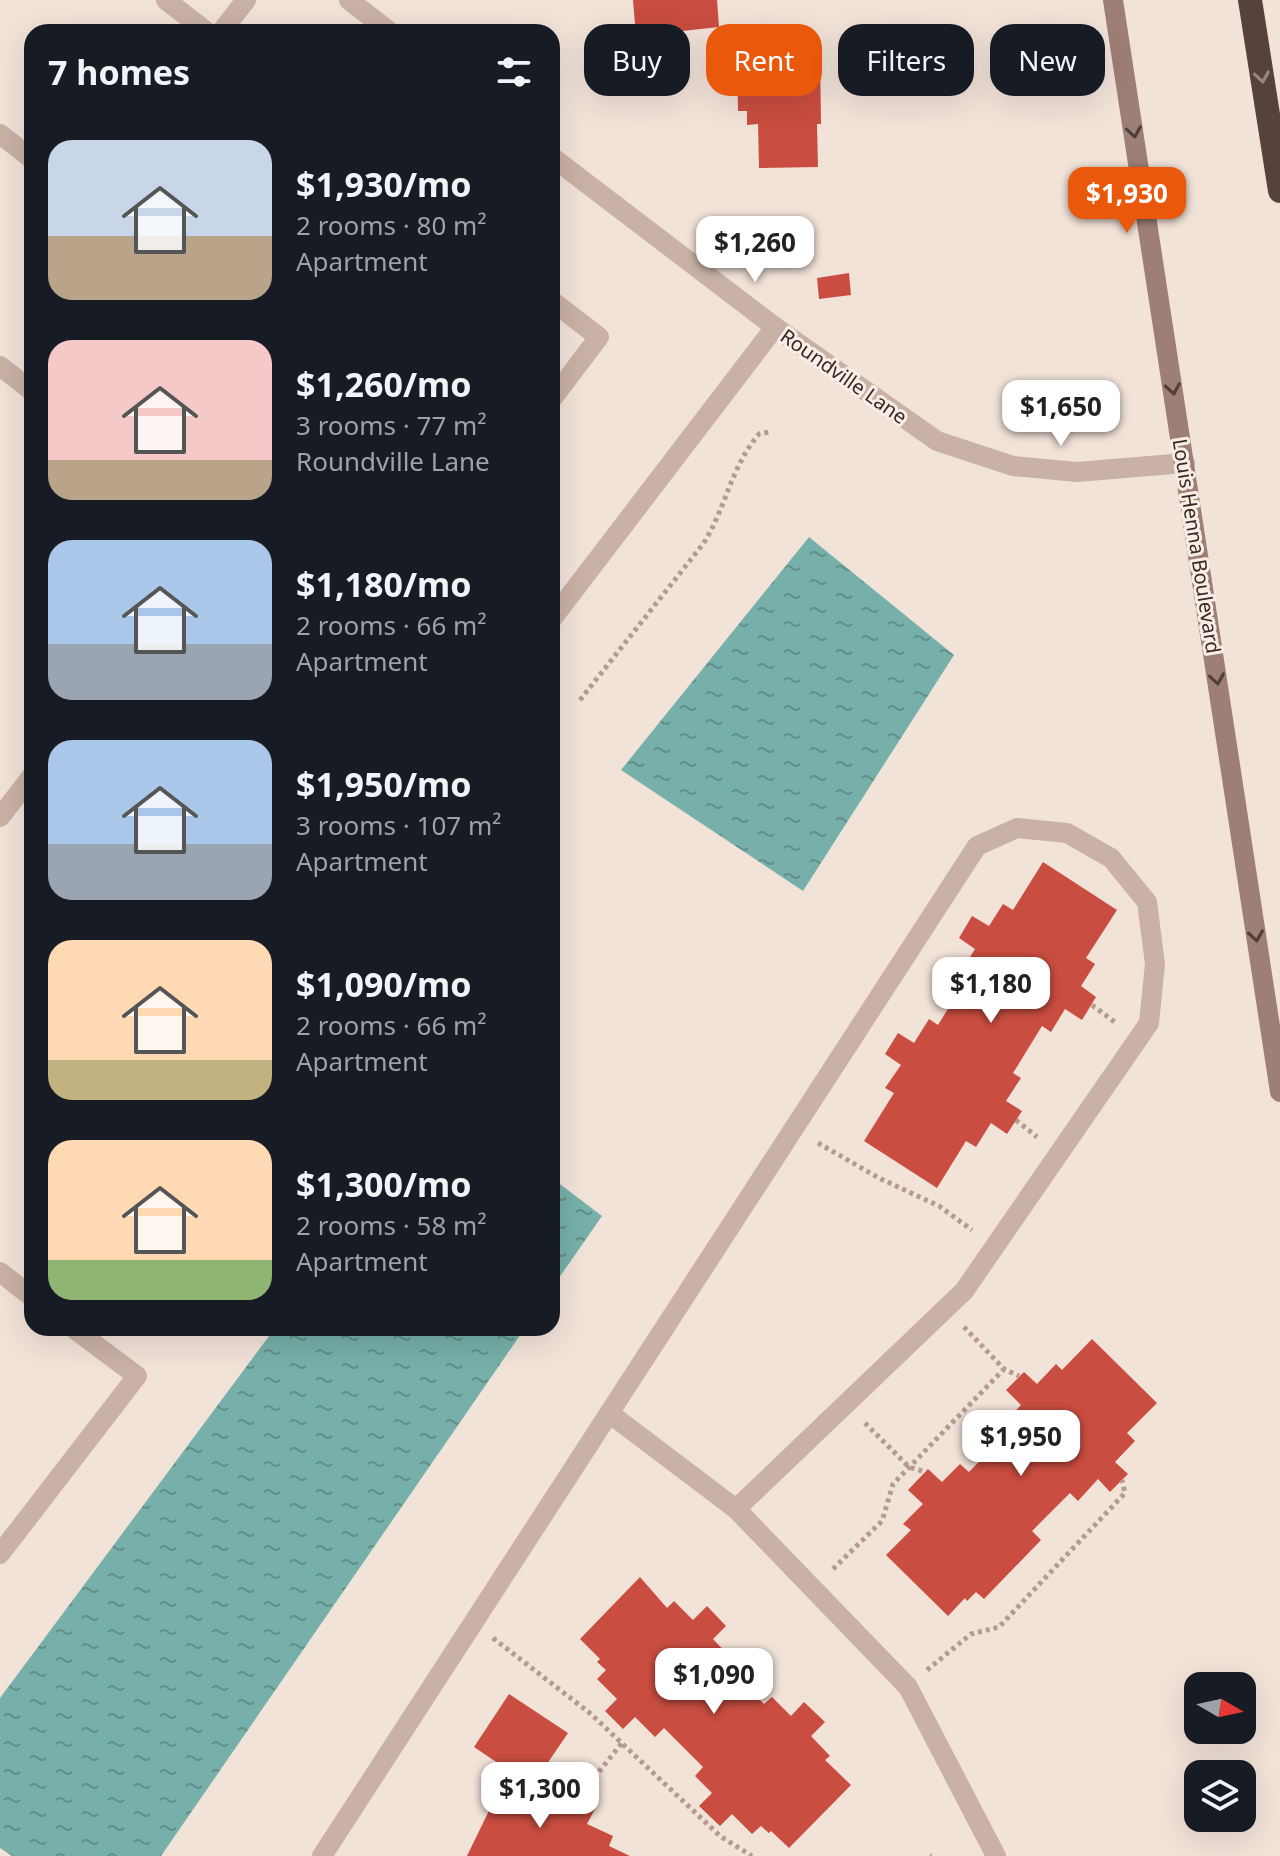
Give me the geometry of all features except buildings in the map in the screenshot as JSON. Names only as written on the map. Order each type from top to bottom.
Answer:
[{"type":"highway","points":[[1250,0],[1280,191]]},
{"type":"main road","name":"Louis Henna Boulevard","points":[[1113,0],[1280,1092]]},
{"type":"street","points":[[166,0],[197,24]]},
{"type":"street","points":[[227,24],[246,0]]},
{"type":"street","points":[[349,0],[380,24]]},
{"type":"street","points":[[0,134],[24,153]]},
{"type":"street","name":"Roundville Lane","points":[[560,163],[775,327],[937,441],[1013,466],[1077,472],[1185,463]]},
{"type":"street","points":[[560,307],[599,337],[560,388]]},
{"type":"street","points":[[560,609],[775,327]]},
{"type":"street","points":[[0,366],[24,385]]},
{"type":"street","points":[[0,817],[24,786]]},
{"type":"street","points":[[322,1856],[977,846],[1017,828],[1067,833],[1111,858],[1147,902],[1155,964],[1149,1023],[964,1291],[736,1509]]},
{"type":"street","points":[[0,1272],[24,1291]]},
{"type":"street","points":[[0,1554],[137,1376],[84,1336]]},
{"type":"street","points":[[609,1413],[736,1509],[908,1687],[996,1856]]},
{"type":"path","points":[[580,700],[703,544],[712,530],[735,467],[759,434],[769,432]]},
{"type":"path","points":[[793,1128],[879,1178],[939,1206],[994,1247]]},
{"type":"path","points":[[946,1308],[1004,1369],[1019,1376]]},
{"type":"path","points":[[812,1589],[882,1521],[893,1484],[1004,1369]]},
{"type":"path","points":[[846,1403],[909,1467],[925,1472]]},
{"type":"path","points":[[908,1687],[971,1634],[999,1627],[1125,1493],[1122,1480]]},
{"type":"path","points":[[473,1623],[591,1714],[720,1836],[752,1856]]},
{"type":"path","points":[[588,1793],[601,1769],[622,1743]]},
{"type":"water","points":[[809,537],[954,655],[803,891],[621,770]]},
{"type":"water","points":[[560,1184],[602,1216],[560,1276]]},
{"type":"water","points":[[269,1336],[519,1336],[161,1856],[12,1856],[0,1848],[0,1698]]}]
